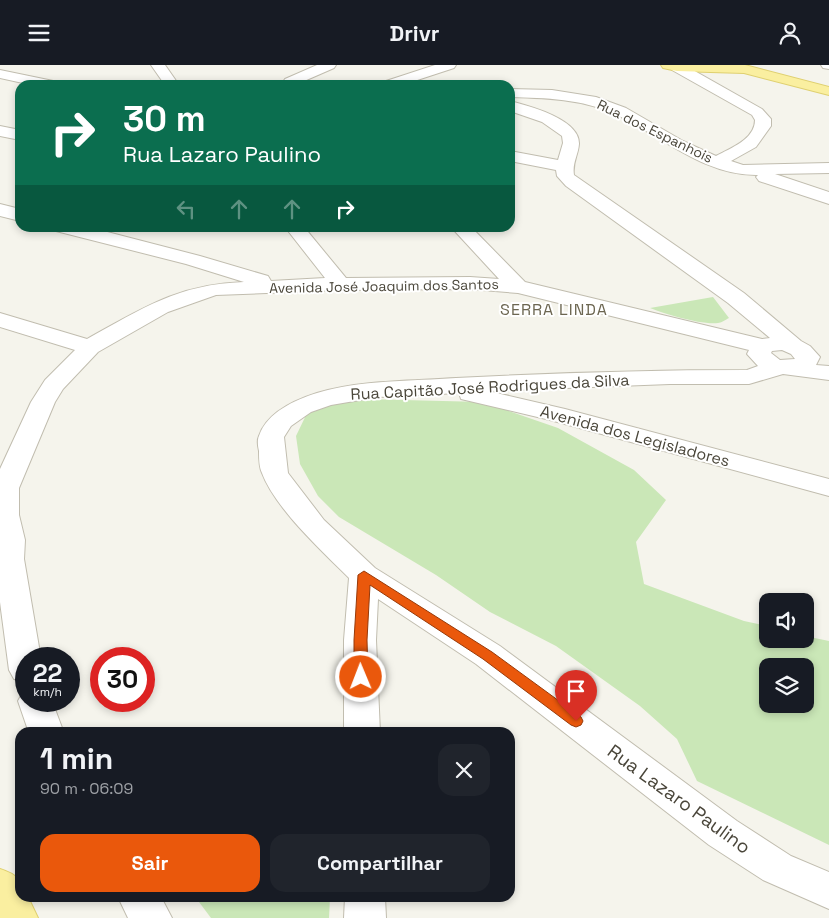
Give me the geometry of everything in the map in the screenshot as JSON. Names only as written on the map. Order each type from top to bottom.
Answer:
[{"type":"main road","points":[[673,66],[744,69],[829,91]]},
{"type":"main road","points":[[0,887],[17,918]]},
{"type":"street","points":[[158,65],[168,80]]},
{"type":"street","points":[[295,80],[329,65]]},
{"type":"street","points":[[403,80],[449,65]]},
{"type":"street","points":[[729,65],[744,69]]},
{"type":"street","points":[[673,66],[757,112],[763,119],[763,126],[750,144],[717,162]]},
{"type":"street","points":[[0,74],[29,80]]},
{"type":"street","name":"Rua dos Espanhois","points":[[515,93],[552,94],[591,100],[621,111],[677,144],[717,162],[742,170],[829,168]]},
{"type":"street","points":[[515,108],[562,126],[569,133],[572,142],[564,166],[566,176],[750,309],[784,356]]},
{"type":"street","points":[[0,131],[15,134]]},
{"type":"street","points":[[515,157],[564,166]]},
{"type":"street","points":[[742,170],[811,191],[829,199]]},
{"type":"street","points":[[0,210],[15,214]]},
{"type":"street","points":[[83,232],[193,260],[284,286]]},
{"type":"street","points":[[298,232],[340,284]]},
{"type":"street","points":[[465,232],[518,287]]},
{"type":"street","points":[[193,260],[207,273],[216,289]]},
{"type":"street","name":"Avenida José Joaquim dos Santos","points":[[22,647],[9,559],[10,540],[4,515],[5,488],[43,402],[54,385],[90,347],[160,307],[192,295],[216,289],[340,284],[470,283],[518,287],[696,329],[784,356],[816,372],[829,373]]},
{"type":"street","points":[[0,320],[90,347]]},
{"type":"street","name":"Rua Capitão José Rodrigues da Silva","points":[[364,575],[314,526],[286,491],[275,473],[271,437],[281,421],[302,407],[326,398],[378,391],[670,377],[749,377],[784,356]]},
{"type":"street","name":"Avenida dos Legisladores","points":[[439,387],[556,414],[829,488]]},
{"type":"street","points":[[362,727],[360,640],[364,575]]},
{"type":"street","name":"Rua Lazaro Paulino","points":[[364,575],[488,655],[723,833],[776,868],[829,891]]},
{"type":"street","points":[[39,712],[44,727]]},
{"type":"street","points":[[141,902],[151,918]]},
{"type":"street","points":[[365,902],[365,918]]},
{"type":"green space","points":[[713,297],[729,318],[719,323],[693,321],[650,308]]},
{"type":"green space","points":[[363,399],[483,402],[558,428],[634,470],[666,500],[636,542],[644,584],[744,621],[759,624],[759,648],[814,648],[814,638],[829,641],[829,845],[697,781],[677,739],[640,706],[556,646],[490,612],[436,575],[339,517],[318,496],[300,464],[296,436],[309,409]]},
{"type":"green space","points":[[199,902],[330,902],[329,918],[211,918]]},
{"type":"district","name":"SERRA LINDA","points":[[554,309]]},
{"type":"route","points":[[361,677],[360,640],[364,575],[488,655],[576,721]]}]
